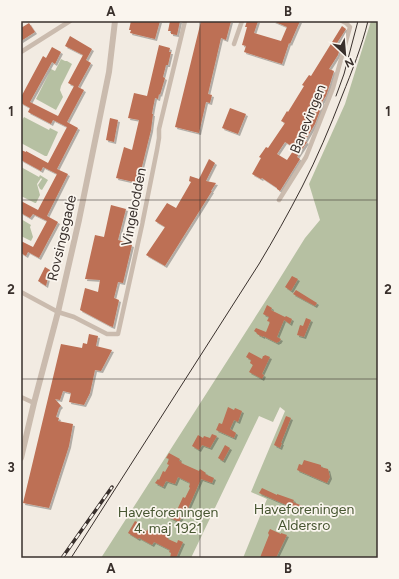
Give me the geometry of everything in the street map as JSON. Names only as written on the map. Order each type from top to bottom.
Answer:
[{"type":"street","points":[[21,52],[70,21]]},
{"type":"street","name":"Rovsingsgade","points":[[21,458],[58,312],[79,220],[109,72],[115,21]]},
{"type":"street","name":"Vingelodden","points":[[58,312],[74,317],[107,334],[118,334],[142,224],[159,138],[159,129],[185,21]]},
{"type":"street","points":[[234,44],[242,21]]},
{"type":"street","name":"Banevingen","points":[[279,200],[306,157],[333,88],[350,26],[342,21]]},
{"type":"street","points":[[21,292],[58,312]]},
{"type":"street","points":[[21,397],[34,403]]},
{"type":"green space","points":[[371,21],[378,21],[378,558],[243,558],[267,499],[251,492],[285,411],[280,407],[273,422],[259,416],[191,558],[101,558],[305,238],[320,220],[309,184],[345,104]]},
{"type":"green space","points":[[61,59],[72,64],[61,86],[60,90],[63,97],[56,110],[36,99],[51,69],[55,71]]},
{"type":"green space","points":[[24,117],[49,130],[50,128],[58,132],[47,156],[21,143],[21,122]]},
{"type":"green space","points":[[21,167],[39,177],[40,175],[48,180],[42,190],[38,185],[42,179],[41,178],[37,184],[40,195],[36,203],[21,196]]},
{"type":"green space","points":[[21,219],[31,225],[30,227],[33,237],[31,241],[21,236]]},
{"type":"building","points":[[131,21],[160,21],[155,39],[130,33],[131,30],[129,30]]},
{"type":"building","points":[[170,21],[180,21],[177,35],[171,34],[171,31],[168,31]]},
{"type":"building","points":[[201,21],[231,21],[226,40],[221,38],[208,94],[212,95],[210,103],[206,102],[199,133],[175,127]]},
{"type":"building","points":[[247,21],[258,21],[254,33],[281,41],[287,27],[273,21],[300,21],[290,44],[289,43],[282,64],[244,52],[246,46],[242,45],[247,27],[245,27]]},
{"type":"building","points":[[29,23],[35,32],[21,41],[21,28]]},
{"type":"building","points":[[342,26],[346,29],[337,43],[341,45],[338,55],[329,69],[334,71],[326,96],[322,102],[323,103],[315,124],[305,141],[307,142],[297,157],[300,159],[280,191],[262,178],[261,179],[252,174],[261,158],[259,157],[266,147],[268,148],[285,123],[281,121],[304,86],[302,85],[309,75],[311,76]],"holes":[[[285,142],[295,148],[287,160],[277,154]]]},
{"type":"building","points":[[70,36],[92,49],[86,60],[91,63],[78,87],[84,90],[67,122],[78,128],[57,169],[68,174],[47,216],[58,222],[39,258],[28,252],[26,256],[21,253],[21,241],[33,247],[47,221],[33,214],[30,218],[21,213],[21,201],[38,210],[57,174],[43,167],[41,171],[21,160],[21,150],[26,151],[48,163],[67,127],[53,120],[51,124],[28,112],[30,108],[21,103],[21,97],[43,56],[46,58],[52,47],[61,52],[55,64],[52,62],[30,102],[58,116],[74,86],[68,83],[83,55],[65,46]]},
{"type":"building","points":[[159,45],[170,48],[169,52],[171,52],[168,65],[166,65],[163,77],[165,78],[160,95],[159,94],[158,99],[155,98],[151,130],[138,183],[116,178],[124,147],[132,150],[139,120],[128,118],[134,93],[147,96]]},
{"type":"building","points":[[230,108],[246,114],[238,134],[222,128]]},
{"type":"building","points":[[110,118],[118,120],[114,142],[106,140]]},
{"type":"building","points":[[209,159],[215,163],[206,181],[216,183],[165,266],[146,255],[165,227],[155,221],[167,203],[176,208],[191,182],[189,181],[190,176],[199,179]]},
{"type":"building","points":[[111,205],[126,209],[118,240],[132,245],[123,283],[118,282],[114,298],[119,300],[113,327],[80,310],[85,288],[98,292],[100,280],[85,279],[95,235],[104,237]]},
{"type":"building","points":[[45,267],[50,270],[46,286],[38,281]]},
{"type":"building","points":[[292,276],[298,279],[291,291],[285,287]]},
{"type":"building","points":[[296,290],[317,303],[315,306],[293,294]]},
{"type":"building","points":[[267,305],[272,308],[271,310],[292,319],[290,324],[284,320],[277,337],[281,339],[277,343],[257,334],[254,331],[256,328],[266,332],[270,322],[267,321],[269,317],[263,314]]},
{"type":"building","points":[[306,318],[311,320],[304,337],[297,335],[300,325],[303,326]]},
{"type":"building","points":[[89,334],[98,336],[96,346],[112,350],[101,371],[95,370],[90,393],[84,405],[69,402],[71,393],[63,391],[60,400],[55,399],[61,406],[56,417],[59,418],[58,421],[73,424],[69,446],[49,508],[23,503],[61,344],[82,348],[83,343],[87,344]]},
{"type":"building","points":[[249,352],[262,359],[265,355],[270,357],[262,374],[264,375],[262,379],[249,372],[253,365],[250,363],[251,360],[246,357]]},
{"type":"building","points":[[228,407],[234,410],[235,408],[242,411],[238,422],[234,420],[230,429],[236,433],[234,438],[216,430],[219,423],[222,424]]},
{"type":"building","points":[[286,416],[291,418],[280,448],[274,445]]},
{"type":"building","points":[[212,434],[217,436],[210,448],[202,445],[199,450],[192,446],[198,435],[203,438],[204,436],[210,438]]},
{"type":"building","points":[[225,445],[230,448],[223,461],[218,458]]},
{"type":"building","points":[[169,453],[180,459],[179,461],[182,462],[181,463],[199,471],[200,469],[206,473],[205,474],[214,478],[212,483],[201,479],[186,513],[184,512],[179,522],[168,517],[169,512],[172,508],[177,510],[183,497],[185,498],[190,488],[190,483],[178,477],[175,484],[166,481],[163,487],[155,483],[158,479],[159,480],[163,471],[165,472],[169,465],[167,464],[169,459],[166,458]]},
{"type":"building","points":[[304,460],[321,465],[321,467],[328,469],[330,477],[327,483],[297,470],[299,464],[302,465]]},
{"type":"building","points":[[262,488],[277,495],[294,500],[293,502],[305,507],[302,512],[259,493]]},
{"type":"building","points":[[135,521],[139,523],[138,527],[147,531],[148,529],[152,531],[153,529],[177,543],[178,540],[183,542],[176,558],[170,558],[170,550],[154,542],[152,545],[128,533]]},
{"type":"building","points":[[270,529],[287,535],[276,558],[260,558],[269,535],[268,533]]},
{"type":"tram line","points":[[336,96],[344,74],[358,21]]},
{"type":"tram line","points":[[71,558],[259,264],[286,217],[308,176],[328,131],[363,40],[368,21]]},
{"type":"railway","points":[[62,558],[112,487]]},
{"type":"park label","name":"Haveforeningen Aldersro","points":[[304,518]]},
{"type":"park label","name":"Haveforeningen 4. maj 1921","points":[[168,520]]}]
